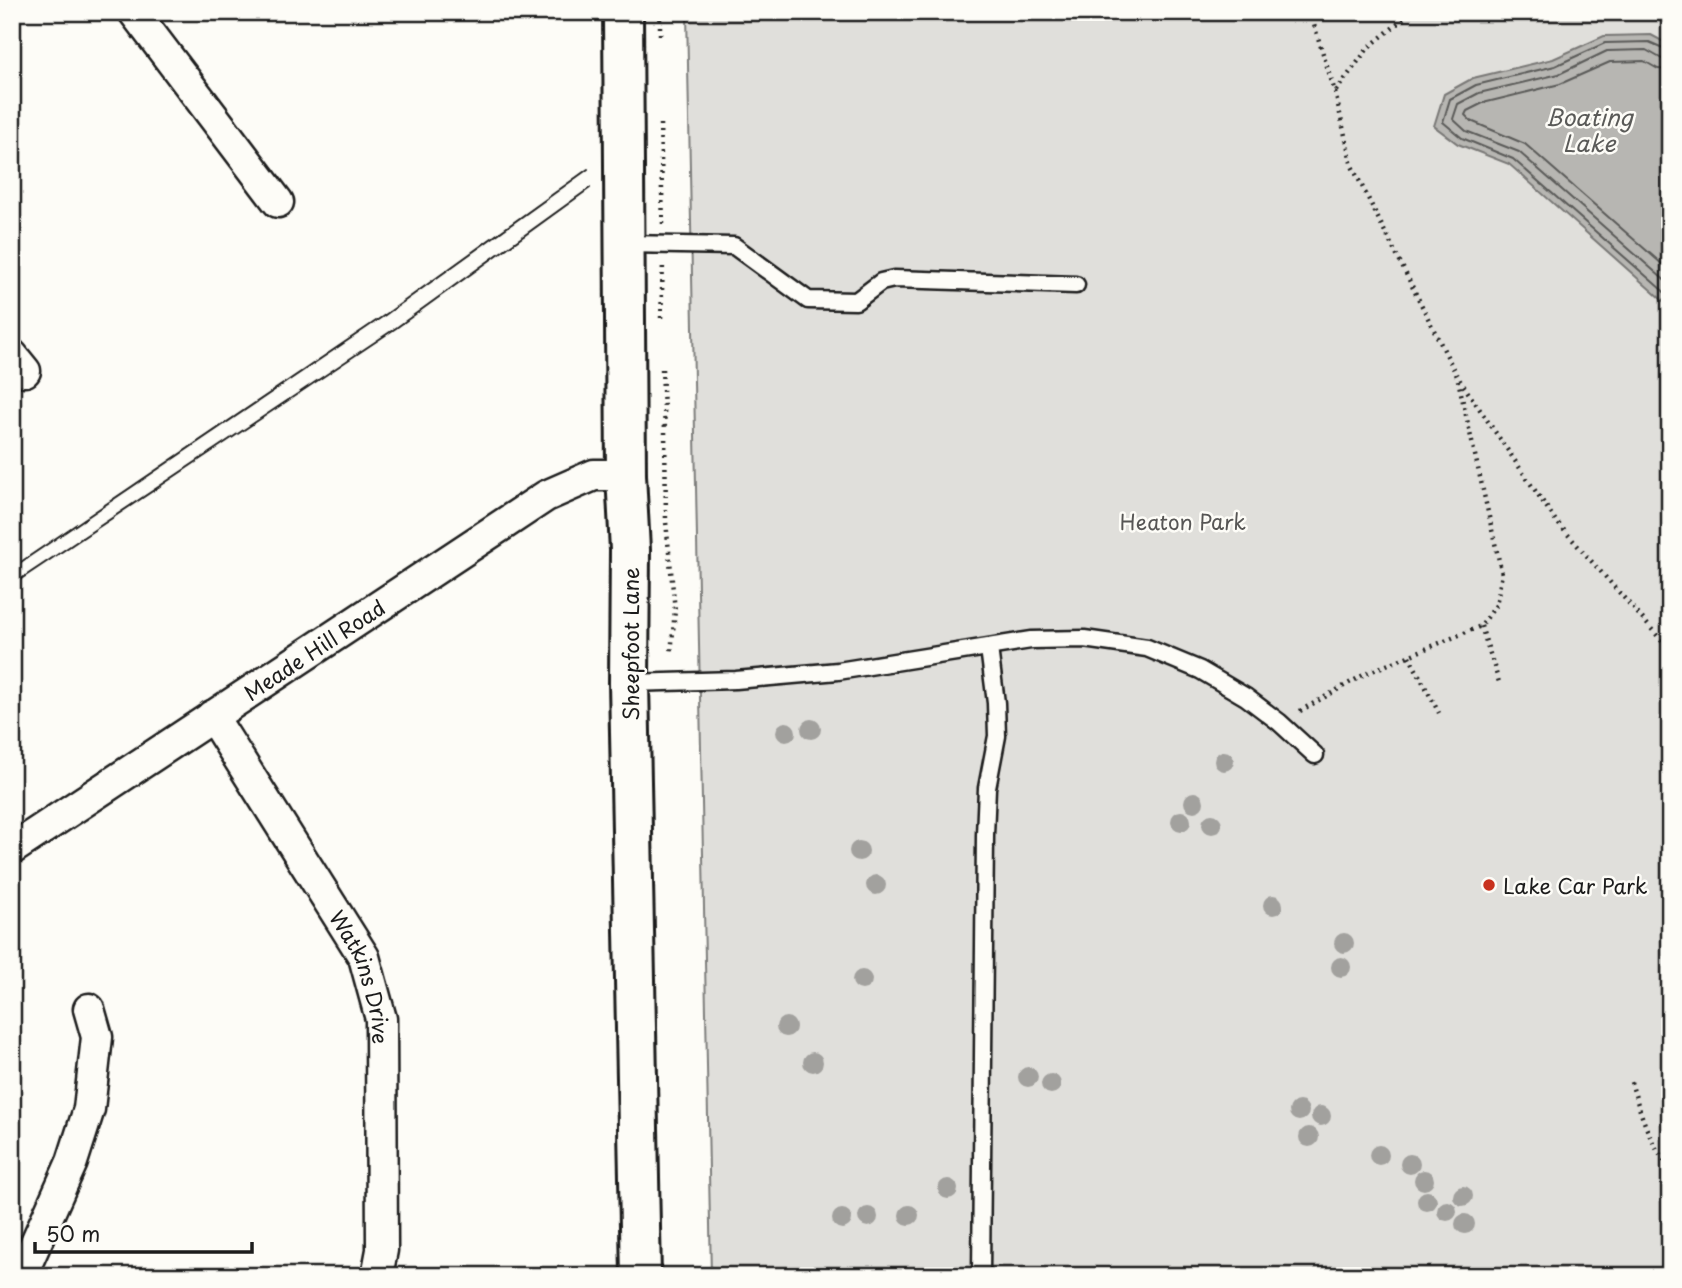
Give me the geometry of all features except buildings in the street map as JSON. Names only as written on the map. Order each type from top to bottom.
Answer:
[{"type":"main road","name":"Sheepfoot Lane","points":[[623,12],[645,243],[626,475],[630,550],[629,683],[641,1276]]},
{"type":"street","points":[[134,12],[278,202]]},
{"type":"street","name":"Meade Hill Road","points":[[12,849],[546,496],[594,475],[626,475]]},
{"type":"street","name":"Watkins Drive","points":[[212,716],[364,957],[381,1018],[382,1250],[377,1276]]},
{"type":"street","points":[[21,1276],[72,1162],[89,1109],[97,1037],[89,1009]]},
{"type":"lane","points":[[645,243],[734,246],[808,300],[856,301],[881,282],[894,279],[1076,285]]},
{"type":"lane","points":[[629,683],[736,680],[838,671],[1031,640],[1084,639],[1147,648],[1200,670],[1246,697],[1315,755]]},
{"type":"lane","points":[[981,1276],[985,835],[987,789],[997,736],[989,648]]},
{"type":"path","points":[[659,37],[660,12]]},
{"type":"path","points":[[1310,12],[1335,92],[1352,166],[1457,376],[1556,521],[1670,650]]},
{"type":"path","points":[[1335,92],[1369,47],[1412,12]]},
{"type":"path","points":[[659,113],[664,193],[645,243],[661,325]]},
{"type":"path","points":[[661,365],[666,522],[676,610],[671,654]]},
{"type":"path","points":[[1279,722],[1367,673],[1481,626],[1496,605],[1502,574],[1457,376]]},
{"type":"path","points":[[1481,626],[1499,682]]},
{"type":"path","points":[[1409,656],[1439,713]]},
{"type":"path","points":[[1631,1082],[1642,1116],[1662,1160],[1670,1168]]},
{"type":"green space","name":"Heaton Park","points":[[687,12],[1670,12],[1670,1276],[711,1276]]},
{"type":"water","name":"Boating Lake","points":[[1651,35],[1670,45],[1670,307],[1509,164],[1458,144],[1434,126],[1444,94],[1473,78],[1553,59],[1604,36]]},
{"type":"tram line","points":[[12,568],[385,315],[588,169]]},
{"type":"tram line","points":[[12,585],[396,328],[590,188]]},
{"type":"place","name":"Lake Car Park","points":[[1489,885]]}]
